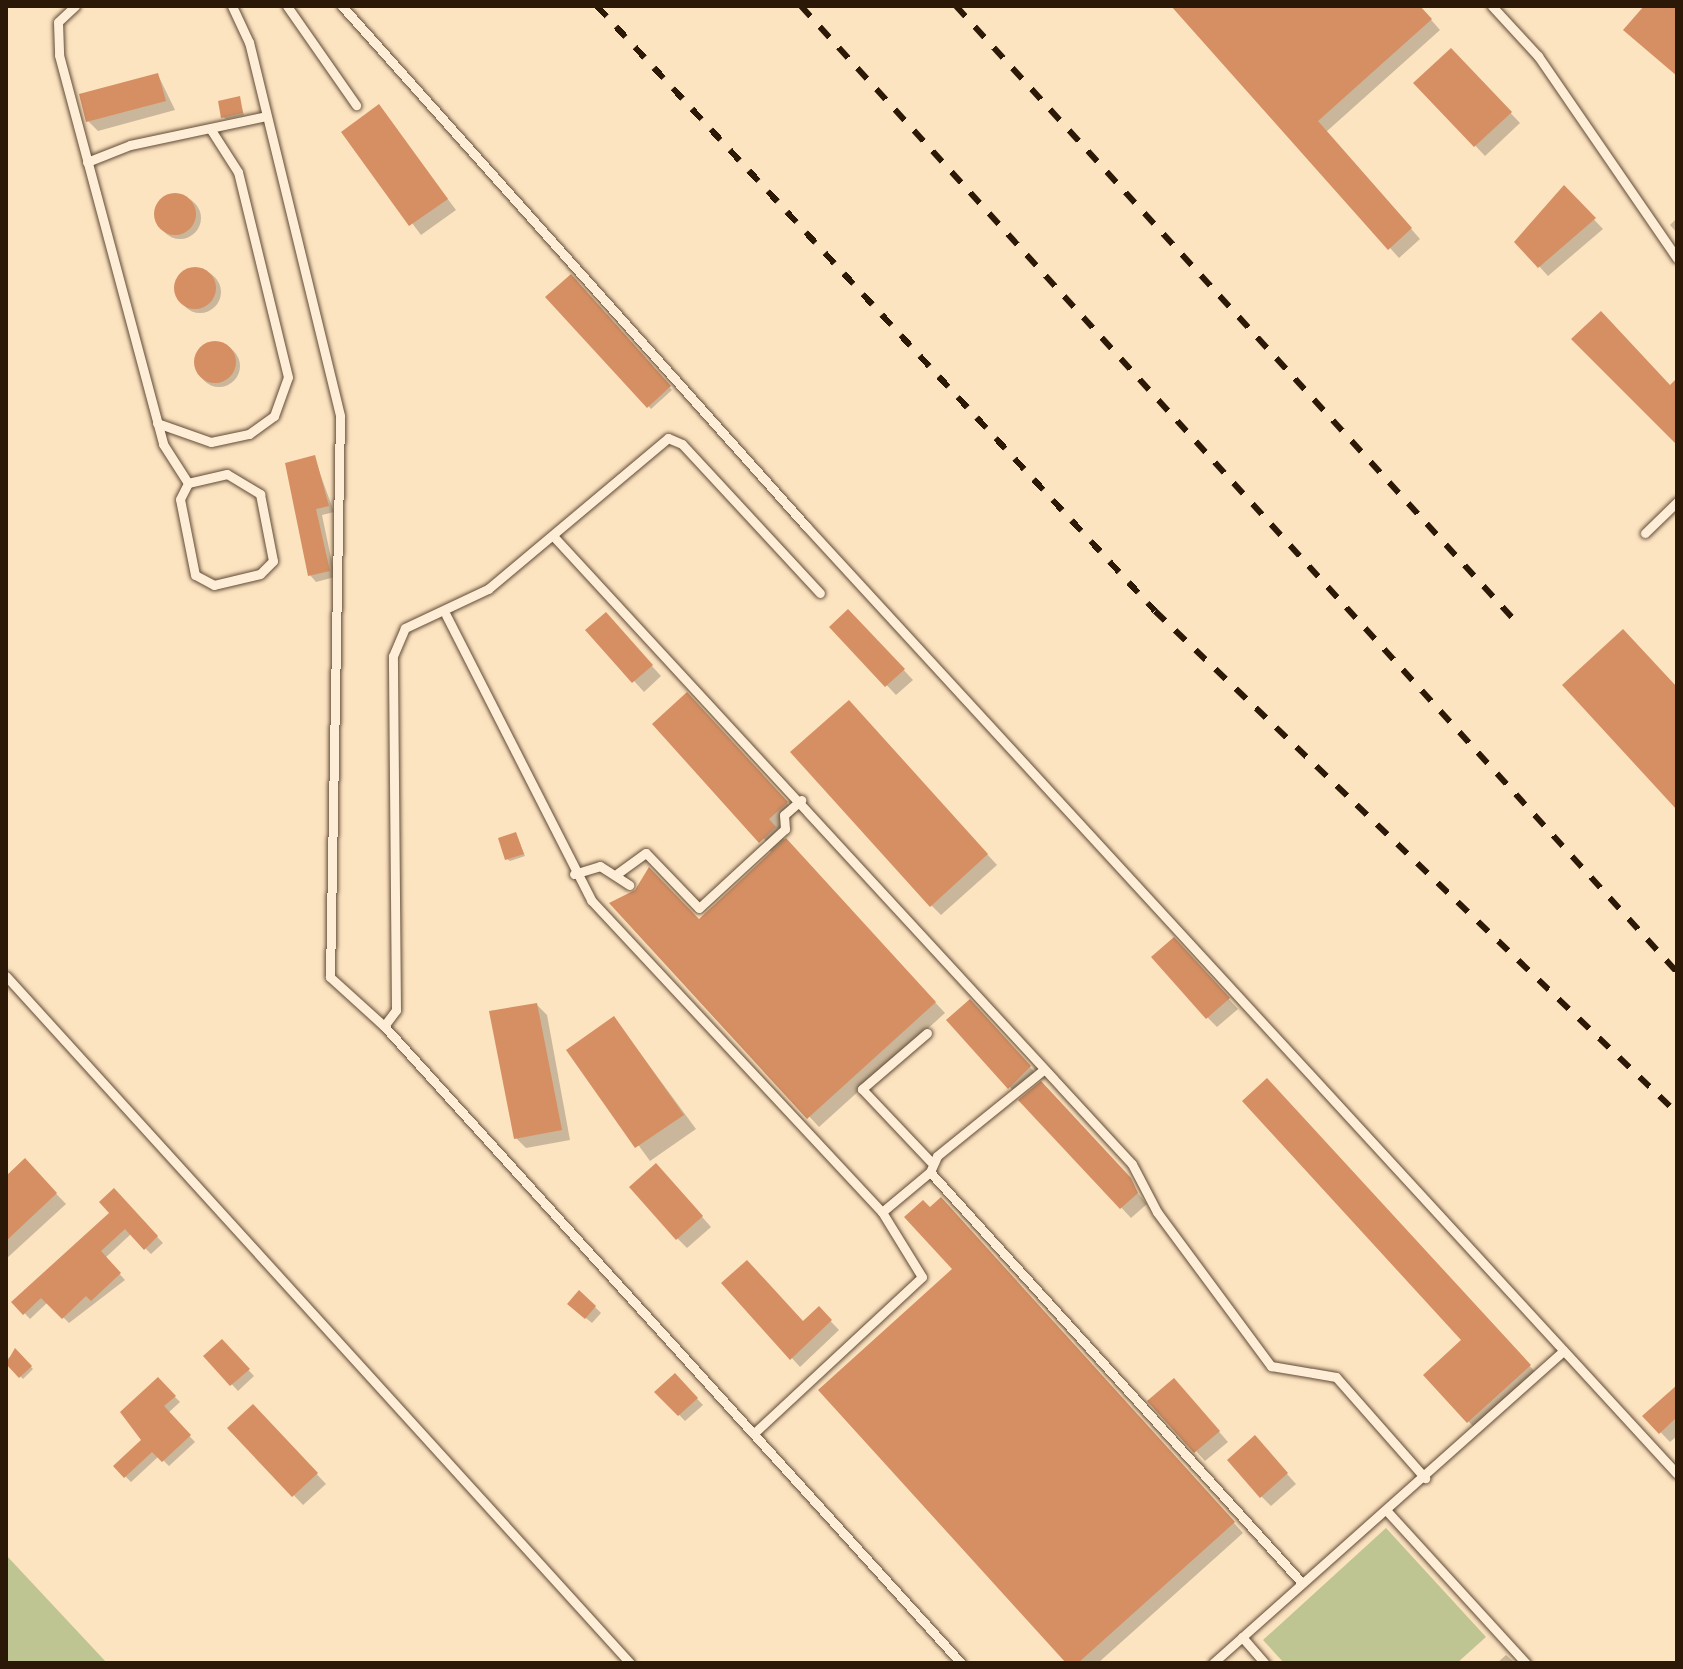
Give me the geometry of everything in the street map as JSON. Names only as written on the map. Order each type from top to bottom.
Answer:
[{"type":"lane","points":[[75,6],[54,33],[157,423],[188,483]]},
{"type":"lane","points":[[232,6],[266,116],[340,416],[330,977],[384,1026],[755,1432],[961,1663]]},
{"type":"lane","points":[[287,6],[356,105]]},
{"type":"lane","points":[[342,6],[1562,1352],[1677,1474]]},
{"type":"lane","points":[[1492,6],[1538,56],[1677,258]]},
{"type":"lane","points":[[87,162],[130,145],[266,116]]},
{"type":"lane","points":[[157,423],[211,442],[249,434],[274,416],[288,377],[238,172],[211,130]]},
{"type":"lane","points":[[384,1026],[396,1010],[393,656],[405,628],[446,615],[555,538],[668,438],[682,444],[820,593]]},
{"type":"lane","points":[[227,474],[260,494],[273,561],[260,574],[232,585],[195,575],[180,499],[188,483],[227,474]]},
{"type":"lane","points":[[1645,533],[1677,502]]},
{"type":"lane","points":[[555,538],[801,800],[1042,1071],[1132,1164],[1157,1212],[1271,1366],[1336,1377],[1425,1478]]},
{"type":"lane","points":[[446,615],[574,874],[882,1212],[912,1253],[922,1277],[916,1290],[755,1432]]},
{"type":"lane","points":[[618,873],[646,853],[699,908],[785,829],[784,815],[801,800]]},
{"type":"lane","points":[[574,874],[600,866],[618,873],[629,885]]},
{"type":"lane","points":[[6,976],[630,1663]]},
{"type":"lane","points":[[927,1033],[862,1089],[1302,1583]]},
{"type":"lane","points":[[882,1212],[1042,1071]]},
{"type":"lane","points":[[1213,1663],[1425,1478],[1562,1352]]},
{"type":"lane","points":[[1387,1511],[1526,1663]]},
{"type":"lane","points":[[1242,1637],[1265,1663]]},
{"type":"green space","points":[[1386,1528],[1486,1637],[1457,1663],[1284,1663],[1263,1640]]},
{"type":"green space","points":[[6,1555],[107,1663],[6,1663]]},
{"type":"building","points":[[1171,6],[1420,6],[1432,19],[1318,121],[1412,228],[1388,250]]},
{"type":"building","points":[[1644,6],[1677,6],[1677,76],[1623,30]]},
{"type":"building","points":[[1451,48],[1512,112],[1474,147],[1413,83]]},
{"type":"building","points":[[158,73],[166,101],[86,122],[79,94]]},
{"type":"building","points":[[240,96],[243,113],[221,118],[218,101]]},
{"type":"building","points":[[379,104],[448,199],[409,226],[341,132]]},
{"type":"building","points":[[1564,185],[1596,218],[1538,268],[1514,242]]},
{"type":"building","points":[[175,193],[190,199],[196,214],[190,229],[175,235],[160,229],[154,214],[160,199]]},
{"type":"building","points":[[195,267],[210,273],[216,288],[210,303],[195,309],[180,303],[174,288],[180,273]]},
{"type":"building","points":[[571,274],[671,386],[647,408],[545,297]]},
{"type":"building","points":[[1601,311],[1670,385],[1677,378],[1677,445],[1571,339]]},
{"type":"building","points":[[215,341],[230,347],[236,362],[230,377],[215,383],[200,377],[194,362],[200,347]]},
{"type":"building","points":[[315,455],[329,506],[316,509],[330,571],[308,576],[285,463]]},
{"type":"building","points":[[848,609],[905,669],[885,687],[829,627]]},
{"type":"building","points":[[606,612],[653,665],[632,683],[585,630]]},
{"type":"building","points":[[1623,629],[1677,687],[1677,810],[1562,685]]},
{"type":"building","points":[[687,692],[788,802],[769,819],[776,827],[759,843],[652,724]]},
{"type":"building","points":[[849,700],[988,854],[930,907],[790,752]]},
{"type":"building","points":[[516,832],[524,854],[505,860],[498,838]]},
{"type":"building","points":[[786,838],[936,1002],[807,1119],[609,903],[635,890],[649,867],[699,919]]},
{"type":"building","points":[[1174,937],[1230,998],[1206,1019],[1151,957]]},
{"type":"building","points":[[970,999],[1031,1066],[1008,1089],[946,1020]]},
{"type":"building","points":[[537,1003],[562,1130],[514,1139],[489,1011]]},
{"type":"building","points":[[614,1016],[684,1115],[635,1148],[566,1050]]},
{"type":"building","points":[[1267,1078],[1531,1365],[1467,1423],[1423,1375],[1461,1340],[1242,1101]]},
{"type":"building","points":[[1041,1081],[1131,1178],[1138,1193],[1120,1209],[1018,1100]]},
{"type":"building","points":[[25,1158],[57,1193],[6,1241],[6,1176]]},
{"type":"building","points":[[656,1163],[703,1216],[676,1240],[629,1187]]},
{"type":"building","points":[[114,1188],[158,1236],[144,1250],[125,1229],[101,1251],[121,1273],[91,1301],[86,1296],[62,1319],[41,1298],[23,1315],[11,1302],[109,1213],[99,1202]]},
{"type":"building","points":[[941,1197],[1235,1522],[1078,1663],[1066,1663],[818,1390],[952,1269],[904,1217],[923,1200],[930,1207]]},
{"type":"building","points":[[747,1260],[803,1321],[819,1306],[832,1320],[790,1360],[721,1283]]},
{"type":"building","points":[[579,1290],[596,1306],[585,1319],[567,1304]]},
{"type":"building","points":[[222,1339],[250,1369],[230,1386],[203,1356]]},
{"type":"building","points":[[15,1348],[32,1366],[19,1378],[6,1364]]},
{"type":"building","points":[[675,1373],[698,1398],[678,1416],[654,1392]]},
{"type":"building","points":[[158,1377],[176,1396],[164,1406],[191,1435],[162,1462],[152,1452],[124,1478],[113,1466],[141,1440],[120,1412]]},
{"type":"building","points":[[1174,1378],[1220,1431],[1194,1453],[1147,1401]]},
{"type":"building","points":[[1677,1385],[1677,1417],[1659,1434],[1642,1416]]},
{"type":"building","points":[[253,1404],[318,1473],[292,1497],[227,1428]]},
{"type":"building","points":[[1255,1435],[1288,1473],[1260,1498],[1227,1460]]},
{"type":"railway","points":[[597,6],[1155,611],[1677,1113]]},
{"type":"railway","points":[[801,6],[1677,972]]},
{"type":"railway","points":[[956,6],[1518,624]]}]
